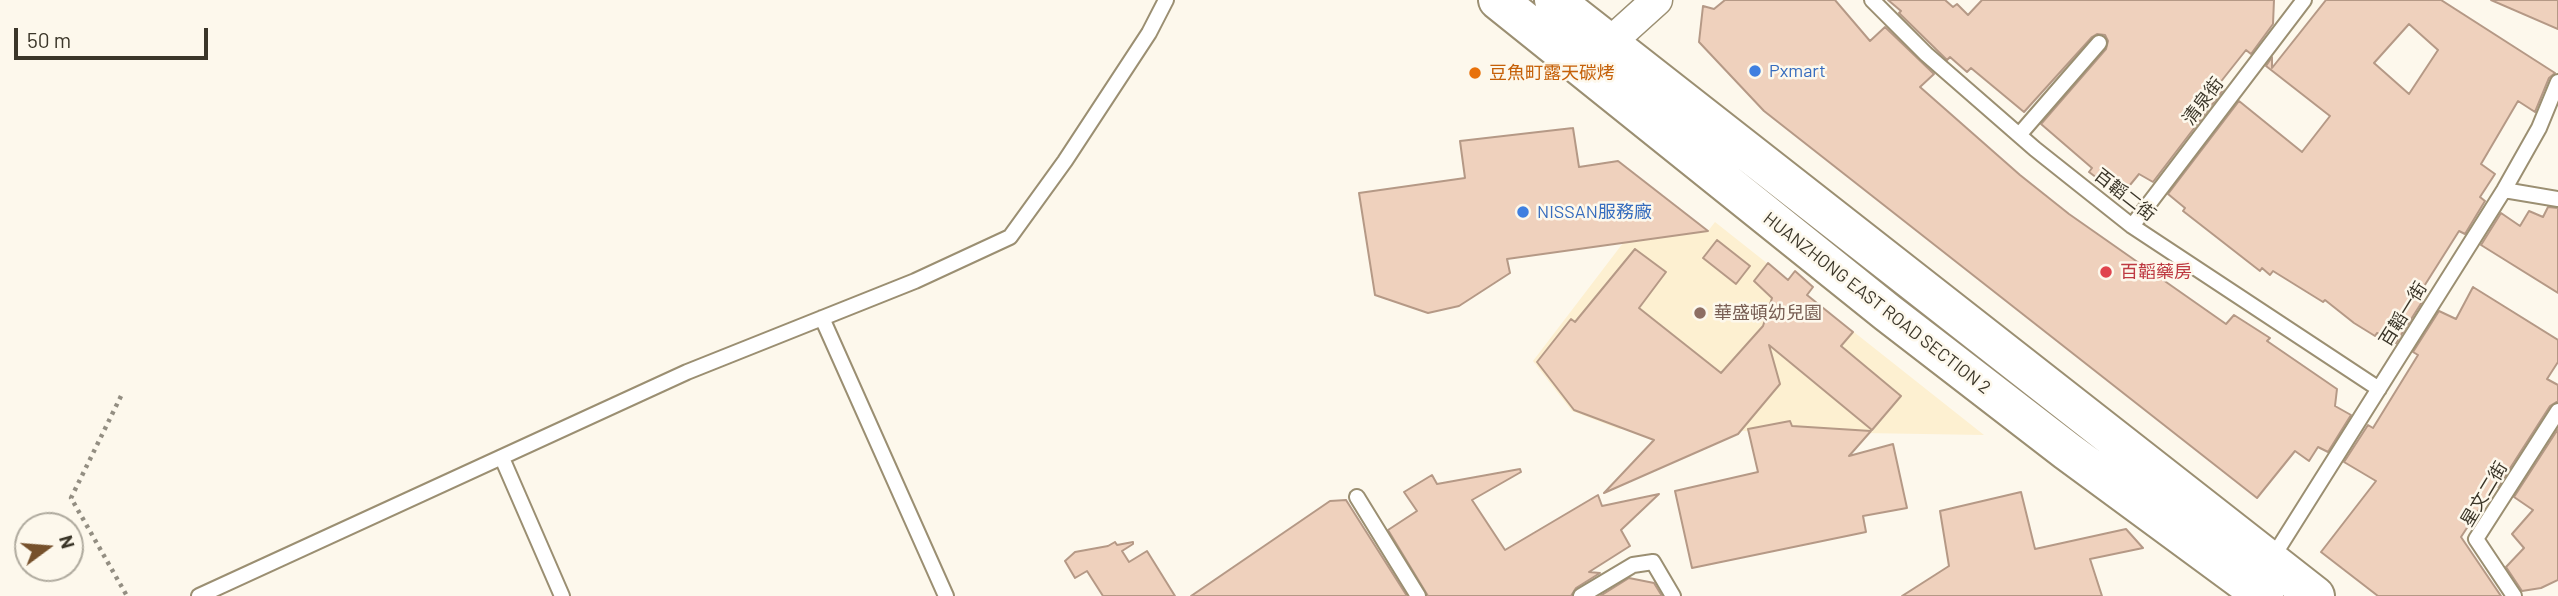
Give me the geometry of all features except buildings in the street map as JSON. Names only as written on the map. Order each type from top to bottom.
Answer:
[{"type":"main road","name":"HUANZHONG EAST ROAD SECTION 2","points":[[1498,0],[1596,56],[1888,313],[2067,451],[2267,579],[2315,596]]},
{"type":"main road","name":"HUANZHONG EAST ROAD SECTION 2","points":[[1554,0],[1596,56]]},
{"type":"street","points":[[1596,56],[1657,0]]},
{"type":"lane","points":[[200,596],[687,372],[915,281],[1010,237],[1065,161],[1149,33],[1166,0]]},
{"type":"lane","name":"百韜二街","points":[[1871,0],[1926,54],[2019,135],[2132,226],[2379,389]]},
{"type":"lane","name":"清泉街","points":[[2132,226],[2304,0]]},
{"type":"lane","points":[[2019,135],[2099,43]]},
{"type":"lane","name":"百韜一街","points":[[2267,579],[2379,389],[2504,190],[2539,128],[2558,82]]},
{"type":"lane","points":[[2504,190],[2558,199]]},
{"type":"lane","points":[[822,318],[946,596]]},
{"type":"lane","name":"星文二街","points":[[2514,596],[2476,539],[2558,411]]},
{"type":"lane","points":[[502,458],[562,596]]},
{"type":"lane","points":[[1357,497],[1418,596]]},
{"type":"lane","points":[[1581,596],[1633,565],[1653,562],[1673,596]]},
{"type":"path","points":[[121,396],[71,498],[127,596]]},
{"type":"shaded area","name":"華盛頓幼兒園","points":[[1715,222],[1984,435],[1619,429],[1572,411],[1533,361],[1623,243],[1708,231]]},
{"type":"place","name":"Pxmart","points":[[1755,71]]},
{"type":"place","name":"豆魚町露天碳烤","points":[[1475,73]]},
{"type":"place","name":"NISSAN服務廠","points":[[1523,212]]},
{"type":"place","name":"百韜藥房","points":[[2106,272]]},
{"type":"place","name":"華盛頓幼兒園","points":[[1700,313]]}]
